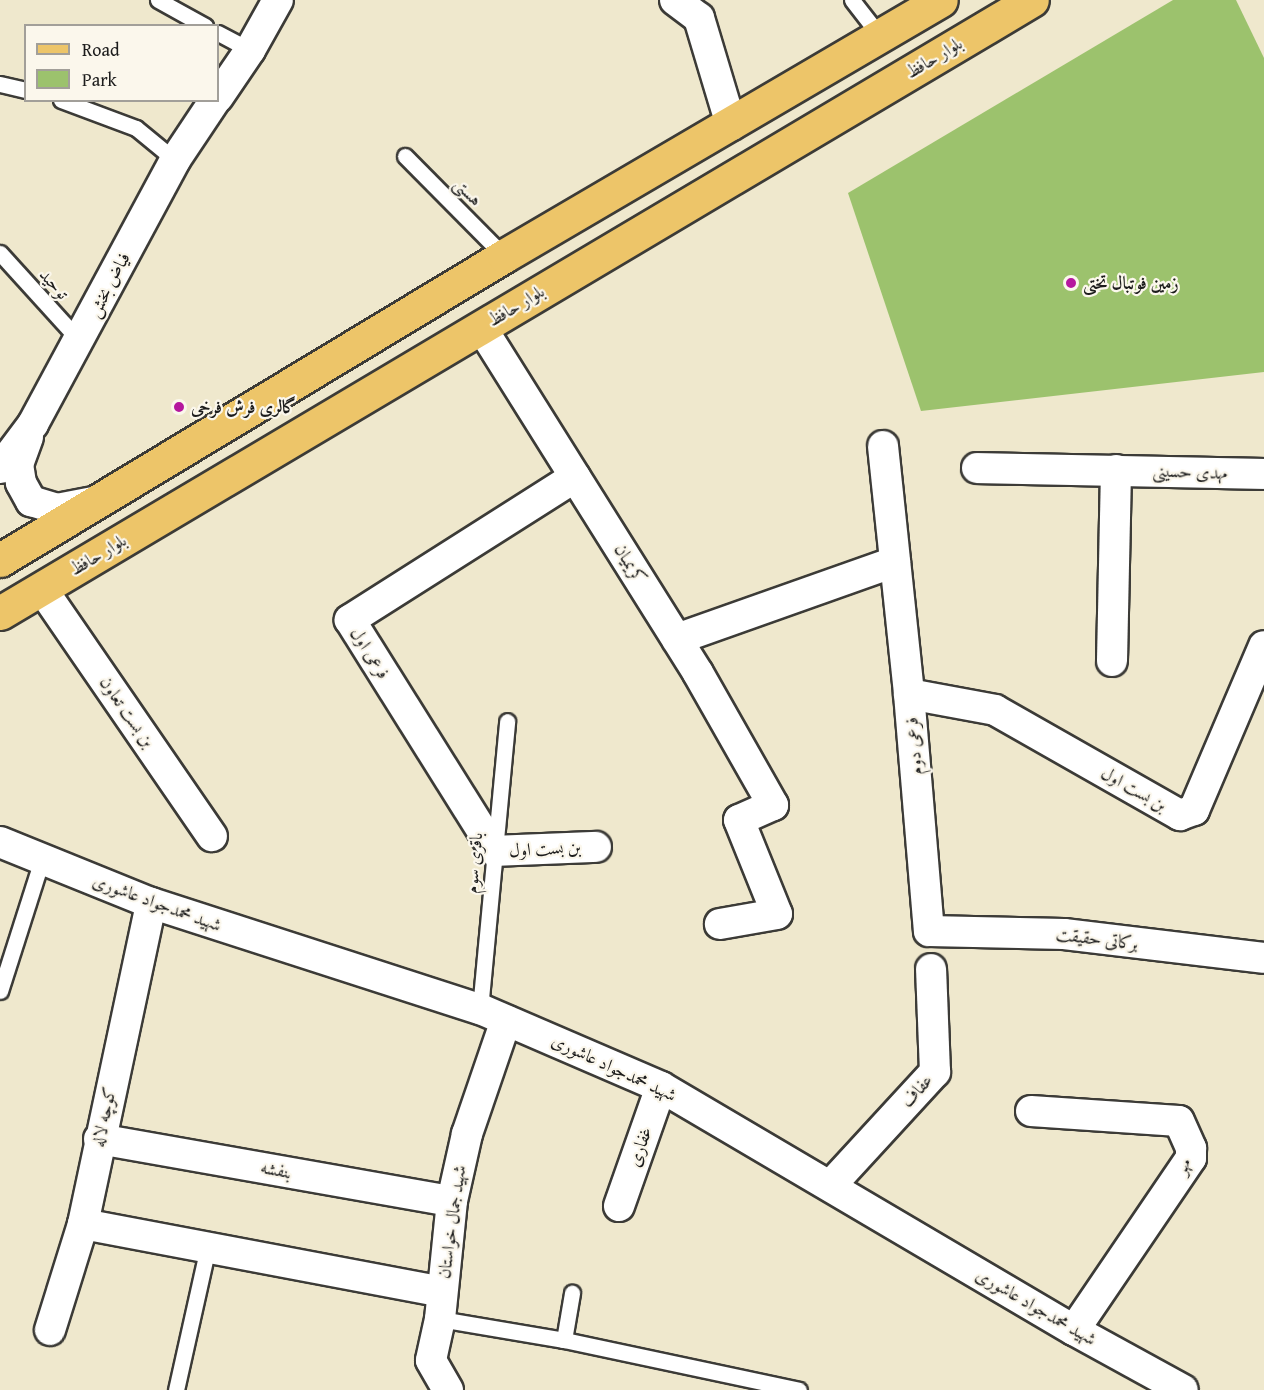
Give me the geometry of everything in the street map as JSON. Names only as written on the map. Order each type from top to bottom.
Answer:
[{"type":"main road","points":[[0,560],[504,256],[941,0]]},
{"type":"main road","name":"بلوار حافظ","points":[[0,613],[1032,0]]},
{"type":"street","name":"فیاض بخش","points":[[219,95],[250,50],[278,0]]},
{"type":"street","points":[[675,0],[699,18],[731,125]]},
{"type":"street","name":"فیاض بخش","points":[[0,468],[33,424],[175,160],[214,102]]},
{"type":"street","name":"کریمیان","points":[[481,327],[677,639],[773,805],[739,820],[777,914],[720,924]]},
{"type":"street","points":[[33,424],[18,464],[21,483],[31,501],[57,509],[99,501]]},
{"type":"street","name":"فرعی دوم","points":[[883,446],[909,694],[929,931]]},
{"type":"street","name":"مهدی حسینی","points":[[977,468],[1264,474]]},
{"type":"street","points":[[1112,661],[1116,470]]},
{"type":"street","name":"فرعی اول","points":[[495,851],[350,620],[575,477]]},
{"type":"street","points":[[677,639],[895,562]]},
{"type":"street","name":"بن‌ بست تعاون","points":[[42,589],[212,836]]},
{"type":"street","name":"بن بست اول","points":[[909,694],[995,710],[1180,815],[1194,810],[1264,646]]},
{"type":"street","name":"شهید محمدجواد عاشوری","points":[[0,842],[151,903],[493,1015],[661,1087],[1074,1330],[1183,1390]]},
{"type":"street","name":"بن بست اول","points":[[495,851],[596,847]]},
{"type":"street","name":"کوچه لاله","points":[[50,1330],[82,1224],[151,903]]},
{"type":"street","name":"برکاتی حقیقت","points":[[929,931],[1064,934],[1264,958]]},
{"type":"street","name":"عفاف","points":[[831,1185],[935,1072],[931,969]]},
{"type":"street","name":"شهید جمال خواستان","points":[[447,1390],[431,1360],[441,1306],[452,1201],[493,1015]]},
{"type":"street","name":"غفاری","points":[[619,1206],[661,1087]]},
{"type":"street","name":"مهر","points":[[1031,1111],[1179,1121],[1191,1148],[1191,1158],[1074,1330]]},
{"type":"street","name":"بنفشه","points":[[99,1139],[452,1201]]},
{"type":"street","points":[[82,1224],[208,1247],[441,1306]]},
{"type":"lane","points":[[158,0],[200,24]]},
{"type":"lane","points":[[852,0],[880,36]]},
{"type":"lane","points":[[219,34],[250,50]]},
{"type":"lane","points":[[0,84],[24,90]]},
{"type":"lane","points":[[66,102],[136,128],[175,160]]},
{"type":"lane","name":"هستی","points":[[405,156],[504,256]]},
{"type":"lane","name":"توحید","points":[[0,253],[79,340]]},
{"type":"lane","name":"باقری سوم","points":[[493,1015],[495,851],[507,721]]},
{"type":"lane","points":[[0,991],[42,859]]},
{"type":"lane","points":[[176,1390],[208,1247]]},
{"type":"lane","points":[[564,1340],[572,1293]]},
{"type":"lane","points":[[441,1306],[564,1340],[799,1390]]},
{"type":"green space","name":"زمین فوتبال تختی","points":[[1173,0],[1236,0],[1264,58],[1264,372],[921,411],[848,193]]},
{"type":"place","name":"زمین فوتبال تختی","points":[[1071,283]]},
{"type":"place","name":"گالری فرش فرخی","points":[[179,407]]}]
